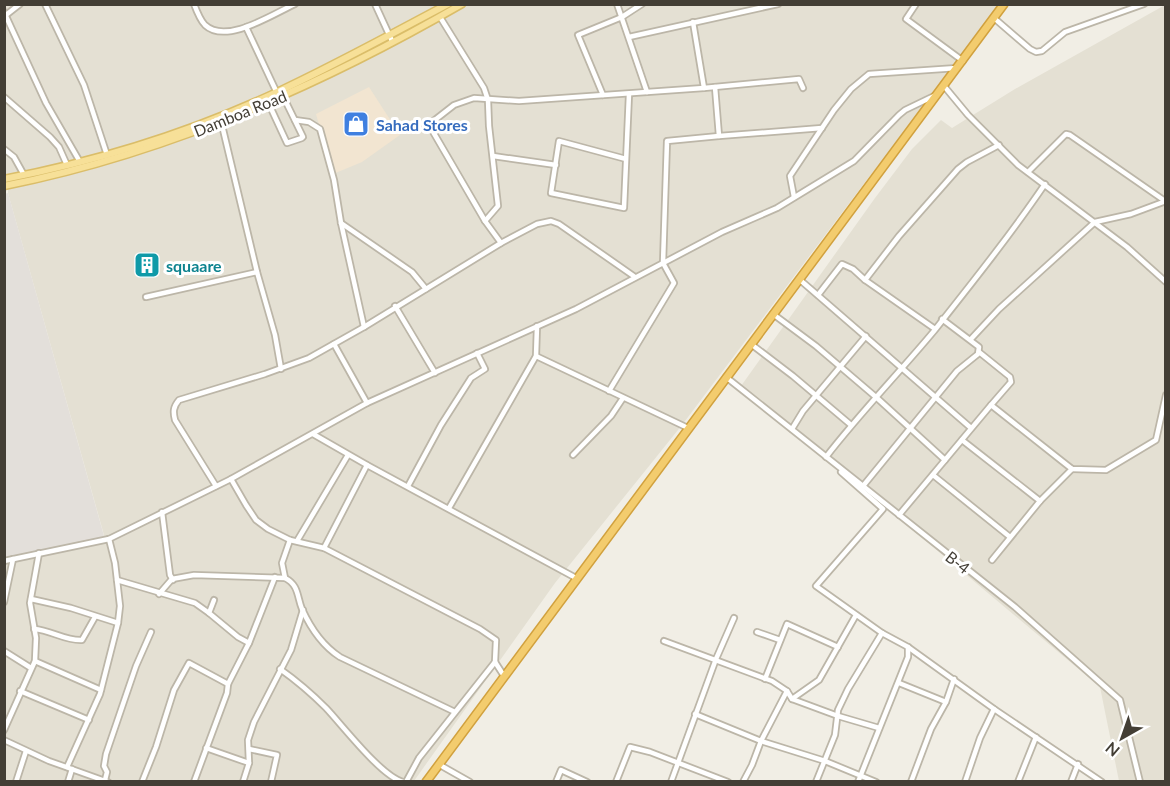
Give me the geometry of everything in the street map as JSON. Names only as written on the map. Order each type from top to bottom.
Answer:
[{"type":"highway","points":[[426,782],[1004,4]]},
{"type":"main road","name":"Damboa Road","points":[[4,186],[111,160],[221,122],[268,102],[390,38],[448,4]]},
{"type":"main road","name":"Damboa Road","points":[[390,38],[440,17],[462,4]]},
{"type":"main road","name":"Damboa Road","points":[[4,179],[107,155],[280,95]]},
{"type":"street","points":[[20,4],[5,13],[8,22],[46,103],[80,162]]},
{"type":"street","points":[[45,4],[84,85],[107,155]]},
{"type":"street","points":[[194,4],[205,25],[212,30],[223,32],[246,27],[295,4]]},
{"type":"street","points":[[375,4],[390,38]]},
{"type":"street","points":[[617,4],[647,92]]},
{"type":"street","points":[[603,95],[578,35],[622,17],[642,4]]},
{"type":"street","points":[[629,37],[778,4]]},
{"type":"street","points":[[907,4],[915,7],[906,19],[963,61]]},
{"type":"street","points":[[994,18],[1036,52],[1042,51],[1065,32],[1144,4]]},
{"type":"street","points":[[440,17],[484,88],[488,100],[498,206],[484,221]]},
{"type":"street","points":[[693,22],[704,88]]},
{"type":"street","points":[[246,27],[303,137],[286,143],[268,102]]},
{"type":"street","points":[[794,197],[790,176],[851,89],[869,74],[957,68]]},
{"type":"street","points":[[704,88],[799,79],[802,88]]},
{"type":"street","points":[[944,86],[968,115],[1028,172],[1127,247],[1166,282]]},
{"type":"street","points":[[501,243],[484,221],[475,201],[437,138],[431,123],[457,104],[474,98],[519,101],[715,87],[719,136]]},
{"type":"street","points":[[626,159],[559,141],[551,193],[624,208],[629,94]]},
{"type":"street","points":[[4,561],[109,539],[231,479],[367,404],[576,309],[722,232],[777,208],[854,161],[905,110],[936,96]]},
{"type":"street","points":[[4,97],[50,137],[59,147],[67,165]]},
{"type":"street","points":[[295,120],[309,122],[320,129],[334,180],[364,327]]},
{"type":"street","points":[[221,122],[257,272],[275,335],[281,369]]},
{"type":"street","points":[[609,391],[675,283],[663,263],[667,141],[822,128]]},
{"type":"street","points":[[1028,172],[1066,134],[1165,201]]},
{"type":"street","points":[[865,280],[899,236],[958,169],[999,145]]},
{"type":"street","points":[[4,149],[14,157],[24,175]]},
{"type":"street","points":[[493,156],[556,165]]},
{"type":"street","points":[[826,457],[851,424],[877,398],[935,329],[1024,215],[1045,184]]},
{"type":"street","points":[[971,339],[999,309],[1095,222],[1131,214],[1165,201]]},
{"type":"street","points":[[216,486],[176,420],[173,412],[179,400],[281,369],[309,358],[501,243],[537,224],[551,221],[559,224],[635,277]]},
{"type":"street","points":[[341,223],[412,272],[426,289]]},
{"type":"street","points":[[818,295],[842,264],[853,269],[935,329]]},
{"type":"street","points":[[146,297],[257,272]]},
{"type":"street","points":[[799,279],[972,428]]},
{"type":"street","points":[[395,306],[435,373]]},
{"type":"street","points":[[773,314],[877,398],[945,460]]},
{"type":"street","points":[[899,515],[1011,382],[1010,377],[979,352],[979,347],[971,339],[942,319]]},
{"type":"street","points":[[448,508],[536,356],[537,326]]},
{"type":"street","points":[[866,336],[803,411],[793,431],[883,509],[816,586],[1102,782]]},
{"type":"street","points":[[334,344],[367,404]]},
{"type":"street","points":[[751,344],[851,424]]},
{"type":"street","points":[[863,486],[957,371],[979,352]]},
{"type":"street","points":[[408,486],[441,425],[471,378],[485,369],[477,353]]},
{"type":"street","points":[[536,356],[688,428]]},
{"type":"street","name":"B-4","points":[[726,377],[1015,607],[1120,700],[1140,782]]},
{"type":"street","points":[[992,405],[1072,469],[1106,470],[1156,440],[1166,395]]},
{"type":"street","points":[[573,455],[611,416],[623,398]]},
{"type":"street","points":[[313,434],[576,578]]},
{"type":"street","points":[[962,440],[1040,501]]},
{"type":"street","points":[[285,578],[282,563],[293,540],[348,455]]},
{"type":"street","points":[[324,548],[367,465]]},
{"type":"street","points":[[992,560],[1040,501],[1072,469]]},
{"type":"street","points":[[933,475],[1010,537]]},
{"type":"street","points":[[231,479],[256,520],[268,529],[293,540],[324,548],[488,634],[496,640],[495,662],[504,676]]},
{"type":"street","points":[[162,512],[170,575],[173,580]]},
{"type":"street","points":[[68,782],[70,768],[101,690],[118,622],[120,606],[109,539]]},
{"type":"street","points":[[4,730],[35,661],[36,648],[31,599],[39,553]]},
{"type":"street","points":[[4,602],[13,559]]},
{"type":"street","points":[[159,594],[173,580],[194,575],[285,578],[295,585],[303,610],[327,649],[455,712]]},
{"type":"street","points":[[194,782],[227,693],[228,684],[249,643],[275,577]]},
{"type":"street","points":[[117,580],[195,603],[249,643]]},
{"type":"street","points":[[31,599],[61,605],[118,622]]},
{"type":"street","points":[[209,613],[214,600]]},
{"type":"street","points":[[243,782],[249,763],[248,740],[254,722],[291,650],[303,610]]},
{"type":"street","points":[[792,699],[819,680],[856,615]]},
{"type":"street","points":[[34,629],[45,630],[65,639],[79,641],[82,640],[95,617]]},
{"type":"street","points":[[671,782],[716,659],[734,618]]},
{"type":"street","points":[[765,679],[787,624],[838,647]]},
{"type":"street","points":[[4,740],[26,751],[107,781],[104,766],[106,754],[136,666],[151,632]]},
{"type":"street","points":[[757,632],[780,640]]},
{"type":"street","points":[[816,782],[835,735],[838,710],[882,633]]},
{"type":"street","points":[[664,640],[765,679],[787,691],[792,699],[879,728]]},
{"type":"street","points":[[858,782],[909,657],[908,647]]},
{"type":"street","points":[[4,651],[31,668]]},
{"type":"street","points":[[35,661],[101,690]]},
{"type":"street","points":[[280,669],[319,702],[371,758],[396,780],[405,782],[419,758],[495,662]]},
{"type":"street","points":[[142,782],[174,690],[189,663],[228,684]]},
{"type":"street","points":[[911,782],[931,729],[954,679]]},
{"type":"street","points":[[899,683],[945,702]]},
{"type":"street","points":[[20,691],[89,720]]},
{"type":"street","points":[[743,782],[787,691]]},
{"type":"street","points":[[965,782],[980,738],[994,709]]},
{"type":"street","points":[[695,714],[761,741],[825,761],[876,782]]},
{"type":"street","points":[[1018,782],[1036,737]]},
{"type":"street","points":[[616,782],[630,747],[650,752],[728,782]]},
{"type":"street","points":[[206,748],[249,763]]},
{"type":"street","points":[[249,749],[277,755],[271,782]]},
{"type":"street","points":[[16,782],[26,751]]},
{"type":"street","points":[[1071,782],[1078,764]]},
{"type":"street","points":[[440,765],[470,782]]},
{"type":"street","points":[[556,782],[561,770],[587,782]]},
{"type":"shaded area","points":[[5,5],[1001,5],[957,66],[869,177],[682,425],[555,583],[414,781],[5,781],[4,557],[104,535],[8,193],[8,181],[5,181]]},
{"type":"shaded area","points":[[1165,5],[1165,781],[1119,781],[1100,687],[741,386],[875,198],[912,149],[941,120],[952,128],[1015,89]]},
{"type":"shaded area","name":"Sahad Stores","points":[[369,87],[400,135],[362,162],[333,174],[316,114]]},
{"type":"shaded area","points":[[8,193],[104,536],[5,557],[4,194]]},
{"type":"place","name":"Sahad Stores","points":[[356,124]]},
{"type":"place","name":"squaare","points":[[147,265]]}]
